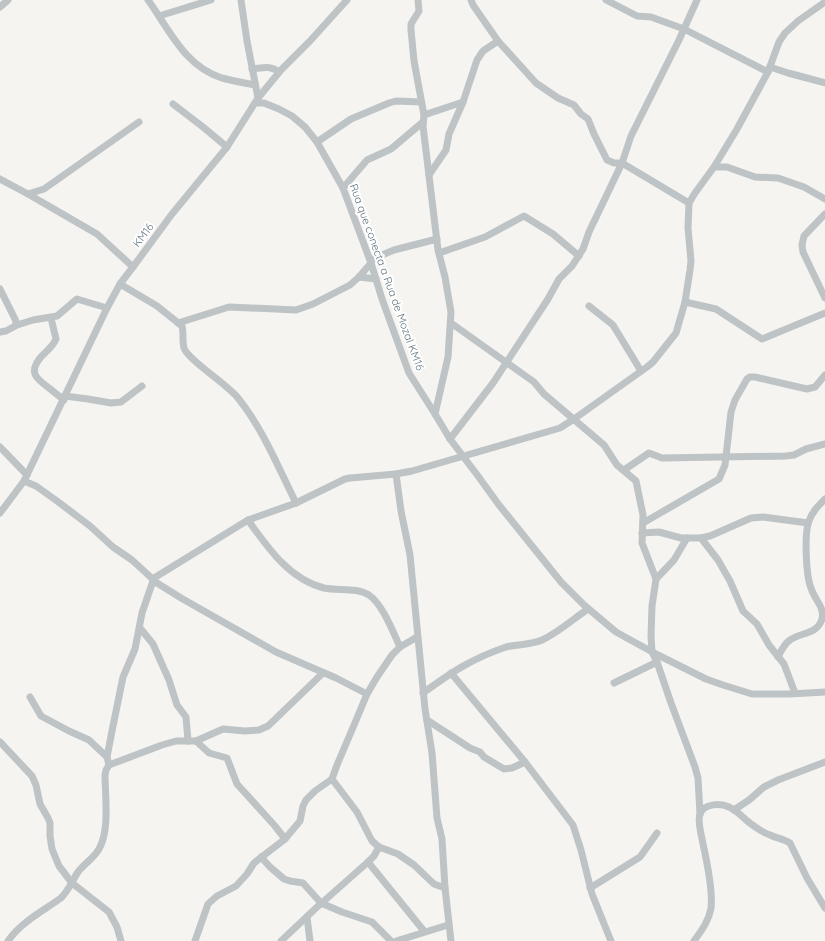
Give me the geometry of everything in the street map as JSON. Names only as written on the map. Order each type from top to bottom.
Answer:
[{"type":"street","points":[[0,7],[8,0]]},
{"type":"street","points":[[148,0],[181,49],[191,59],[204,69],[222,78],[255,85]]},
{"type":"street","points":[[159,16],[211,0]]},
{"type":"street","points":[[241,0],[255,85],[256,100]]},
{"type":"street","name":"KM16","points":[[0,513],[26,478],[65,398],[106,308],[120,284],[172,214],[227,147],[256,100],[279,72],[310,41],[347,0]]},
{"type":"street","points":[[418,0],[419,11],[411,24],[414,61],[422,102],[429,175],[439,253],[446,278],[451,312],[448,357],[435,414]]},
{"type":"street","points":[[471,0],[498,41],[536,83],[558,98],[574,105],[590,121],[594,134],[607,160],[614,163],[622,163],[690,203]]},
{"type":"street","points":[[606,0],[637,16],[655,18],[684,29],[769,69],[825,83]]},
{"type":"street","points":[[448,461],[453,450],[451,441],[506,363],[560,279],[579,256],[622,163],[631,136],[684,29],[696,0]]},
{"type":"street","points":[[8,941],[21,926],[67,893],[78,872],[99,849],[103,840],[106,813],[105,775],[108,765],[107,757],[123,677],[135,649],[142,613],[154,578],[248,520],[296,503],[350,478],[396,474],[486,451],[560,428],[574,420],[653,362],[676,333],[685,302],[691,261],[688,228],[690,203],[695,193],[714,167],[738,129],[769,69],[776,48],[785,33],[798,21],[825,2]]},
{"type":"street","points":[[429,175],[446,150],[449,134],[463,102],[480,55],[498,41]]},
{"type":"street","points":[[252,69],[270,67],[279,72]]},
{"type":"street","name":"Rua que conecta a Rua de Mozal KM16","points":[[256,100],[292,116],[305,127],[317,142],[343,188],[371,262],[382,299],[409,373],[462,456]]},
{"type":"street","points":[[317,142],[351,119],[389,103],[396,101],[422,102]]},
{"type":"street","points":[[343,188],[367,160],[391,149],[424,118],[463,102]]},
{"type":"street","points":[[173,104],[227,147]]},
{"type":"street","points":[[28,194],[44,189],[139,122]]},
{"type":"street","points":[[714,167],[728,167],[755,177],[784,180],[804,186],[825,199]]},
{"type":"street","points":[[0,179],[97,234],[133,267]]},
{"type":"street","points":[[825,214],[804,236],[802,245],[803,252],[825,298]]},
{"type":"street","points":[[439,253],[485,237],[524,216],[553,234],[579,256]]},
{"type":"street","points":[[178,323],[229,307],[296,310],[322,300],[350,285],[359,277],[371,262],[394,250],[437,239]]},
{"type":"street","points":[[359,277],[376,279]]},
{"type":"street","points":[[120,284],[157,306],[182,326],[185,350],[238,398],[263,437],[296,503]]},
{"type":"street","points":[[0,289],[17,325]]},
{"type":"street","points":[[0,332],[33,320],[50,318],[62,312],[77,298],[106,308]]},
{"type":"street","points":[[685,302],[716,309],[762,340],[825,313]]},
{"type":"street","points":[[589,306],[613,325],[640,371]]},
{"type":"street","points":[[50,318],[56,340],[39,359],[34,368],[36,378],[41,383],[65,398],[88,399],[111,403],[121,402],[142,386]]},
{"type":"street","points":[[451,323],[528,377],[544,394],[604,445],[618,465],[636,481],[643,515],[642,543],[656,579],[652,606],[652,652],[657,662],[670,703],[698,778],[701,837],[710,886],[711,908],[705,924],[694,941]]},
{"type":"street","points":[[643,523],[719,479],[723,473],[726,457],[731,412],[746,378],[755,377],[807,389],[815,387],[825,375]]},
{"type":"street","points":[[624,470],[649,454],[662,458],[794,455],[806,449],[825,444]]},
{"type":"street","points":[[0,447],[26,478],[90,526],[113,547],[132,560],[158,583],[181,598],[258,642],[367,694]]},
{"type":"street","points":[[462,456],[561,582],[588,609],[616,632],[706,679],[745,692],[764,694],[823,694]]},
{"type":"street","points":[[396,474],[401,511],[410,555],[423,693],[432,753],[437,818],[442,839],[444,888],[451,941]]},
{"type":"street","points":[[778,658],[789,640],[811,632],[822,620],[823,614],[820,604],[810,588],[806,557],[808,523],[812,514],[825,499]]},
{"type":"street","points":[[642,533],[659,532],[674,537],[701,538],[710,536],[750,518],[763,517],[808,523]]},
{"type":"street","points":[[248,520],[270,551],[282,563],[309,582],[324,588],[358,591],[370,596],[381,610],[400,648]]},
{"type":"street","points":[[656,579],[674,560],[687,538]]},
{"type":"street","points":[[701,538],[722,567],[743,611],[757,624],[769,645],[784,664],[795,693]]},
{"type":"street","points":[[423,693],[451,673],[476,658],[508,647],[542,640],[553,635],[588,609]]},
{"type":"street","points":[[140,628],[153,644],[169,680],[177,705],[186,717],[188,741]]},
{"type":"street","points":[[195,941],[208,904],[217,896],[236,886],[248,874],[254,863],[285,839],[300,821],[303,806],[306,800],[315,791],[332,779],[367,694],[377,677],[392,655],[417,637]]},
{"type":"street","points":[[614,683],[657,662]]},
{"type":"street","points":[[108,765],[176,741],[196,741],[223,729],[245,731],[259,730],[268,726],[323,673]]},
{"type":"street","points":[[451,673],[525,762],[573,825],[581,850],[590,888],[611,941]]},
{"type":"street","points":[[30,698],[41,716],[69,732],[89,740],[107,757]]},
{"type":"street","points":[[427,720],[470,748],[480,752],[484,757],[504,769],[512,768],[525,762]]},
{"type":"street","points":[[196,741],[210,753],[227,758],[237,784],[285,839]]},
{"type":"street","points":[[0,742],[32,776],[36,785],[40,804],[50,823],[50,836],[55,857],[59,866],[72,884],[109,912],[117,927],[121,941]]},
{"type":"street","points":[[734,810],[764,787],[825,762]]},
{"type":"street","points":[[332,779],[357,812],[372,841],[379,847],[398,854],[414,865],[434,884],[444,888]]},
{"type":"street","points":[[700,814],[705,807],[717,805],[728,806],[752,825],[769,835],[786,840],[790,843],[807,878],[825,908]]},
{"type":"street","points":[[590,888],[640,857],[656,833]]},
{"type":"street","points":[[281,941],[321,903],[368,862],[374,856],[379,847]]},
{"type":"street","points":[[261,857],[284,879],[290,882],[303,883],[321,903],[372,922],[391,941]]},
{"type":"street","points":[[368,862],[424,931]]},
{"type":"street","points":[[307,917],[310,941]]},
{"type":"street","points":[[396,941],[448,924]]}]
